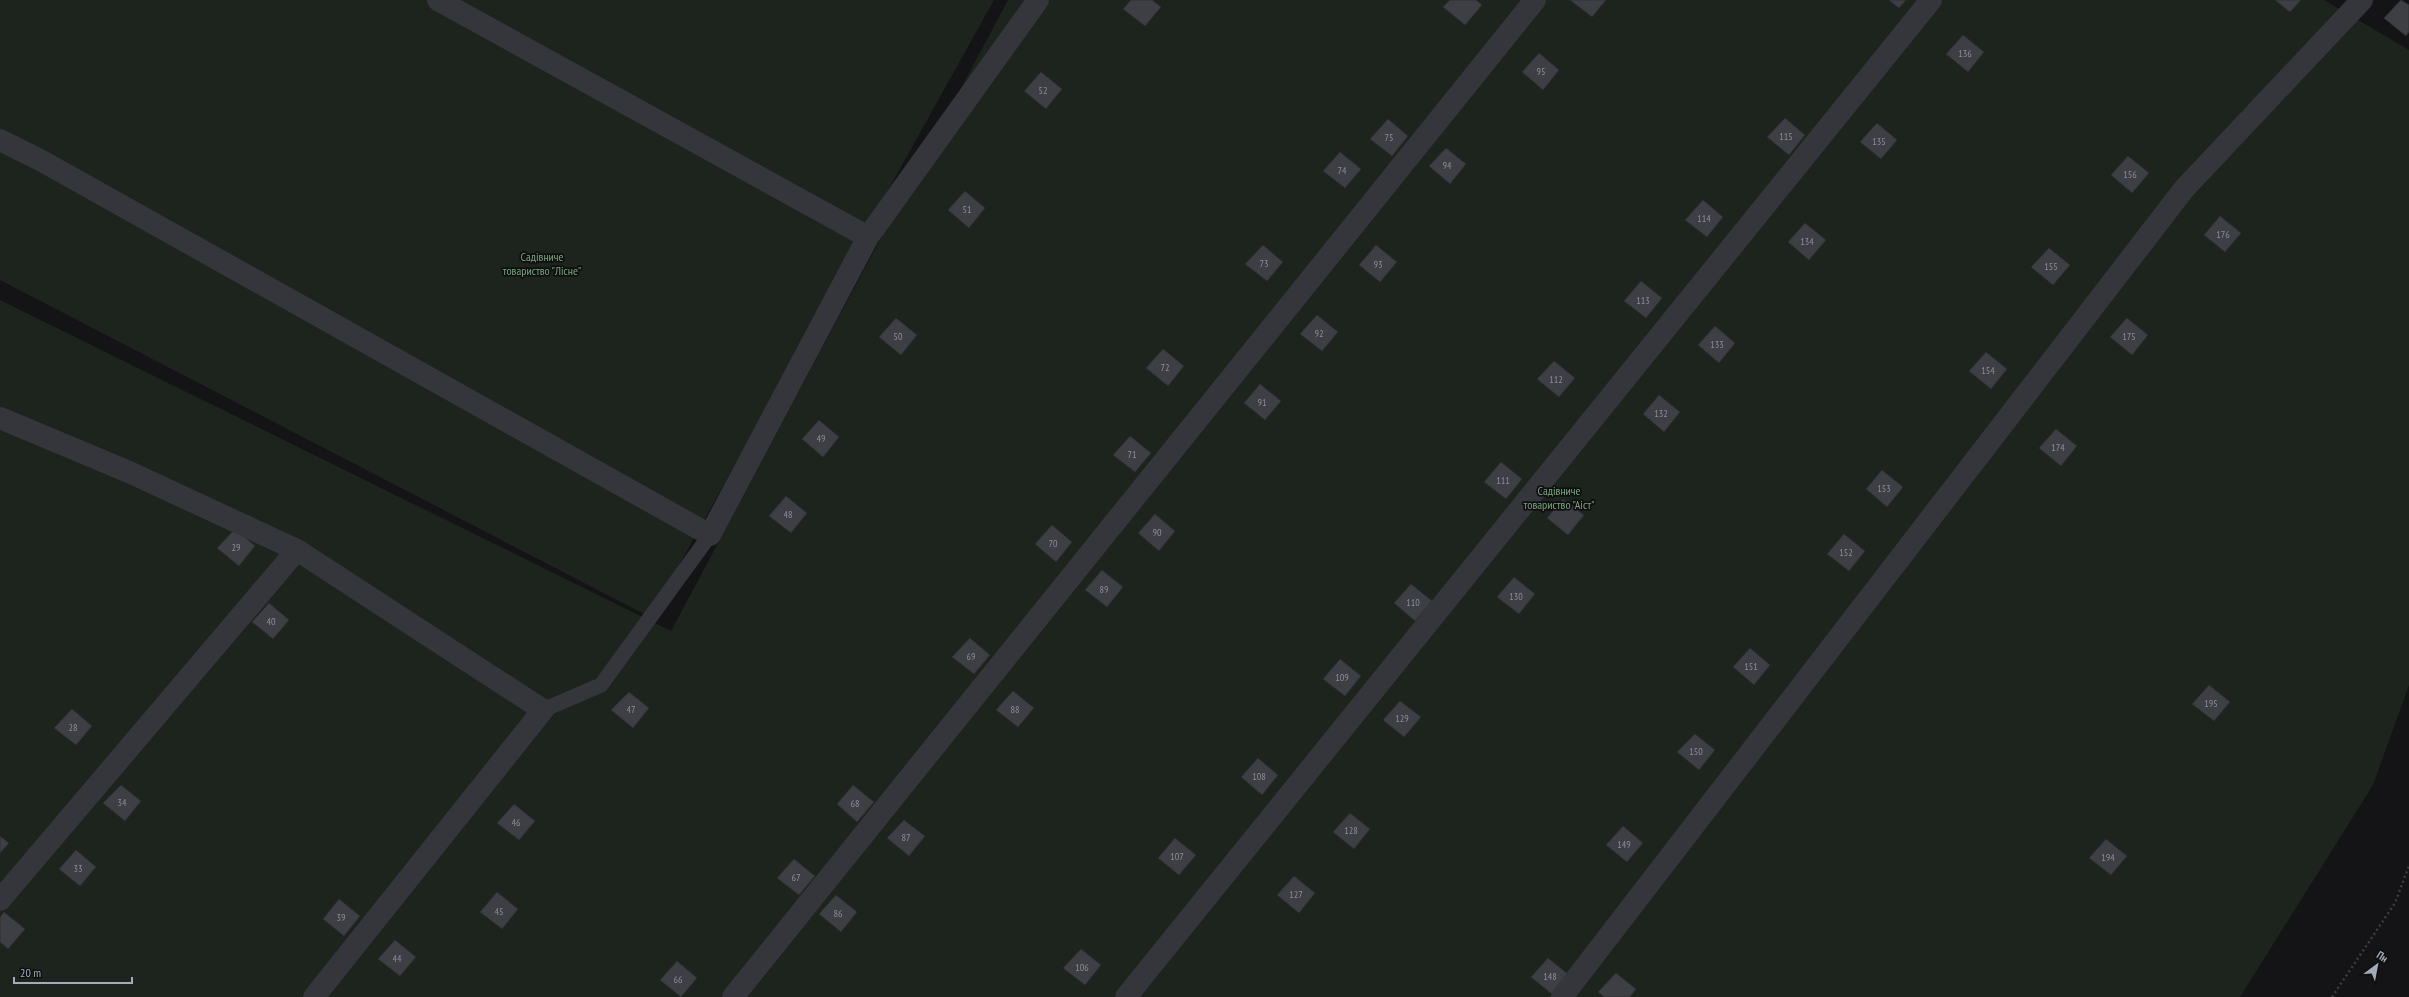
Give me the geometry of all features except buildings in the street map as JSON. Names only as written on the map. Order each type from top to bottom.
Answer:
[{"type":"street","points":[[438,0],[868,238]]},
{"type":"street","points":[[0,140],[42,161],[710,535],[868,238],[1038,0]]},
{"type":"street","points":[[733,997],[1535,0]]},
{"type":"street","points":[[1126,997],[1931,0]]},
{"type":"street","points":[[1562,997],[2184,189],[2362,0]]},
{"type":"street","points":[[0,418],[129,472],[296,550],[543,710],[314,997]]},
{"type":"street","points":[[0,900],[296,550]]},
{"type":"lane","points":[[543,710],[601,684],[710,535]]},
{"type":"path","points":[[2332,997],[2395,903],[2409,866]]},
{"type":"green space","name":"Садівниче товариство \"Лісне\"","points":[[0,0],[994,0],[650,617],[0,280]]},
{"type":"green space","name":"Садівниче товариство \"Аіст\"","points":[[1008,0],[2324,0],[2409,50],[2409,685],[2373,785],[2240,997],[0,997],[0,300],[671,631]]}]
